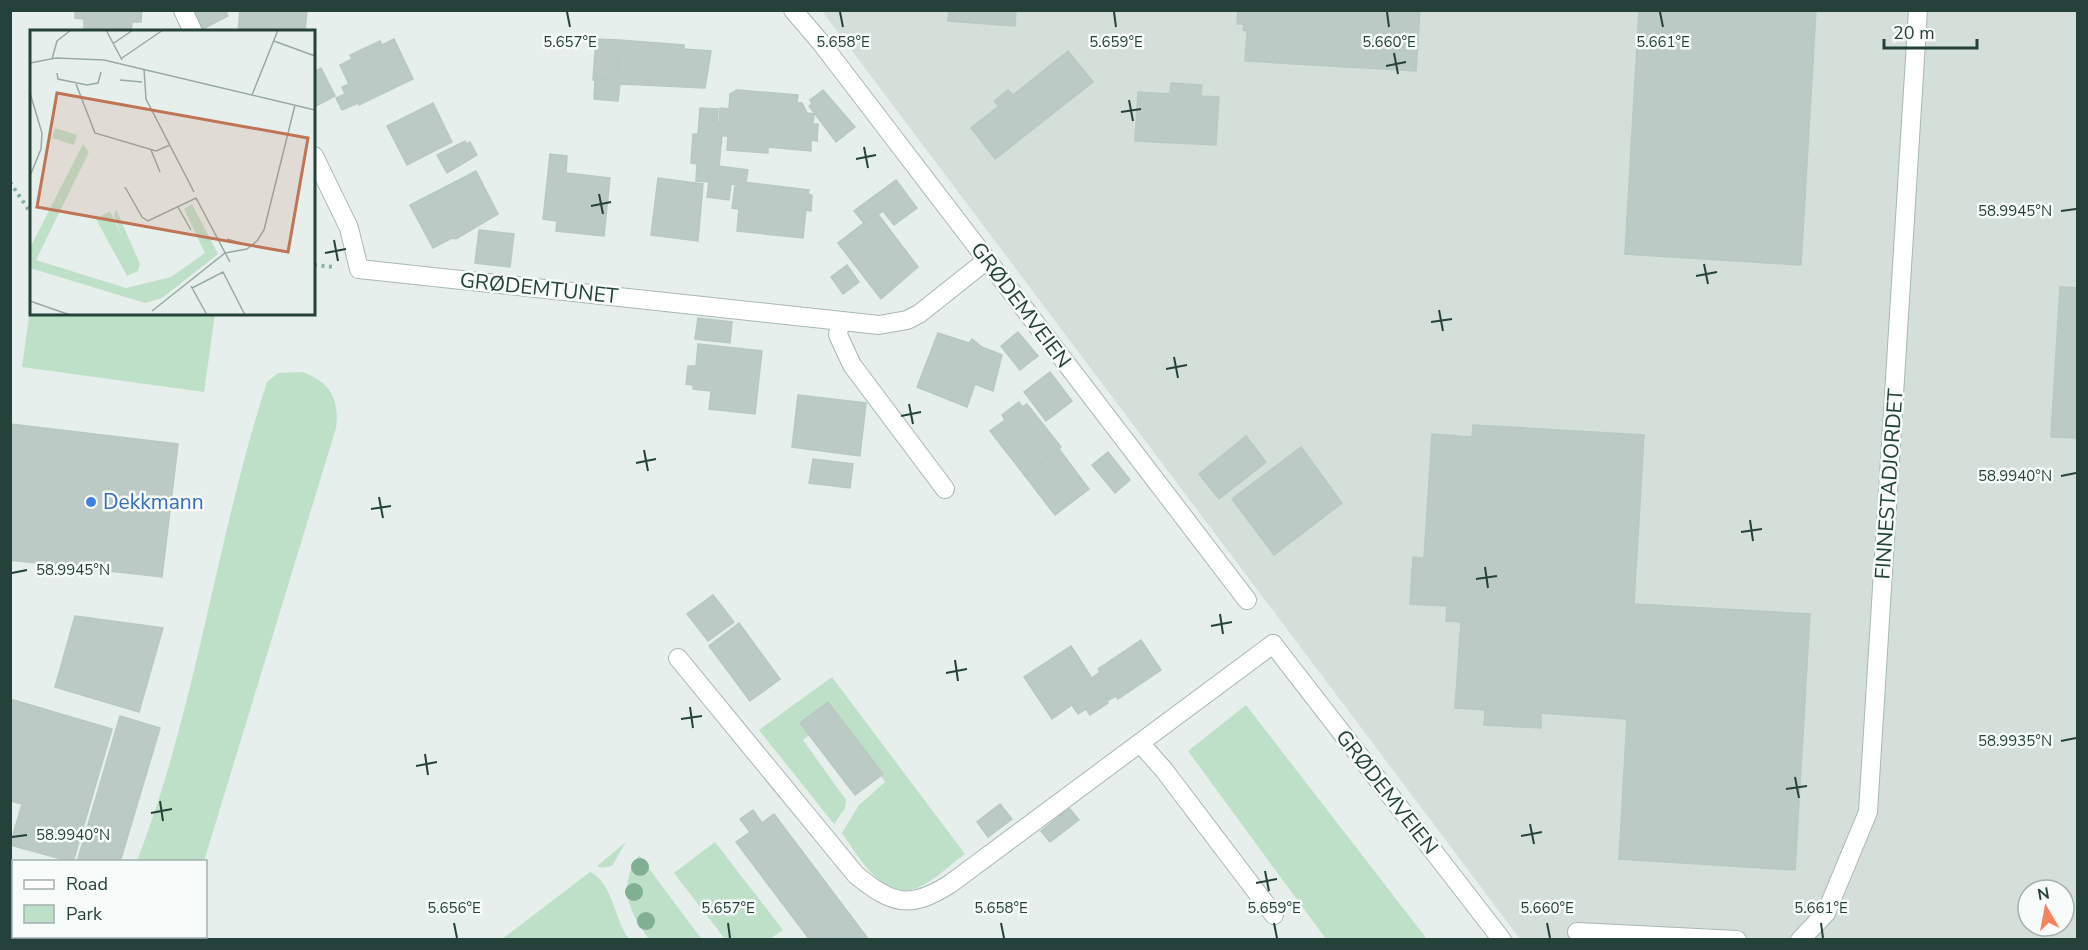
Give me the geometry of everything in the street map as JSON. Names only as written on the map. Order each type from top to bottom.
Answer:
[{"type":"street","points":[[183,10],[192,30]]},
{"type":"street","name":"GRØDEMVEIEN","points":[[793,10],[822,44],[1247,600]]},
{"type":"street","name":"FINNESTADJORDET","points":[[1800,939],[1826,913],[1868,812],[1918,10]]},
{"type":"street","name":"GRØDEMTUNET","points":[[315,158],[349,228],[360,269],[879,325],[907,320],[987,260]]},
{"type":"street","points":[[840,321],[838,335],[852,365],[945,489]]},
{"type":"street","name":"GRØDEMVEIEN","points":[[1140,743],[1273,644],[1502,939]]},
{"type":"street","points":[[678,658],[856,875],[882,895],[898,901],[917,901],[950,884],[1140,743],[1164,770],[1274,915]]},
{"type":"street","points":[[1577,932],[1737,939]]},
{"type":"path","points":[[10,182],[30,212]]},
{"type":"shaded area","points":[[822,11],[2077,11],[2077,939],[1520,939]]},
{"type":"green space","points":[[30,309],[30,315],[215,315],[204,392],[22,367]]},
{"type":"green space","points":[[302,372],[326,386],[334,400],[336,428],[204,860],[137,860],[158,802],[191,683],[249,441],[267,382],[278,373]]},
{"type":"green space","points":[[832,677],[965,854],[932,880],[917,888],[899,890],[879,880],[842,833],[859,805],[885,782],[880,775],[883,774],[829,702],[809,735],[803,740],[846,800],[845,808],[834,824],[759,730]]},
{"type":"green space","points":[[1246,705],[1427,939],[1326,939],[1188,751]]},
{"type":"green space","points":[[626,842],[612,866],[602,868],[597,866]]},
{"type":"green space","points":[[715,842],[783,930],[770,939],[725,939],[674,873]]},
{"type":"green space","points":[[639,855],[702,939],[649,939],[636,919],[628,898],[628,877]]},
{"type":"green space","points":[[590,872],[604,884],[629,939],[502,939]]},
{"type":"green space","points":[[106,938],[181,938],[180,940]]},
{"type":"building","points":[[75,10],[142,10],[141,22],[132,22],[131,30],[84,30],[84,19],[75,18]]},
{"type":"building","points":[[193,10],[225,10],[228,16],[203,29]]},
{"type":"building","points":[[240,10],[307,10],[305,30],[238,30]]},
{"type":"building","points":[[949,10],[1016,10],[1015,26],[948,21]]},
{"type":"building","points":[[1238,10],[1420,10],[1416,71],[1245,61],[1247,31],[1243,30],[1244,24],[1237,24]]},
{"type":"building","points":[[1639,10],[1816,10],[1801,265],[1625,254]]},
{"type":"building","points":[[394,39],[413,79],[359,105],[358,103],[342,110],[336,98],[345,94],[342,87],[349,84],[340,65],[352,59],[350,55],[380,41],[382,45]]},
{"type":"building","points":[[596,39],[619,40],[616,80],[593,80]]},
{"type":"building","points":[[619,40],[684,45],[684,49],[711,51],[705,88],[620,84],[618,101],[594,99],[595,78],[616,80]]},
{"type":"building","points":[[1068,51],[1093,82],[995,159],[971,128],[999,106],[994,101],[1008,90],[1013,95]]},
{"type":"building","points":[[321,68],[335,96],[315,106],[315,71]]},
{"type":"building","points":[[1171,83],[1202,85],[1201,96],[1219,97],[1216,145],[1135,141],[1138,92],[1170,94]]},
{"type":"building","points":[[737,90],[798,95],[797,103],[802,103],[807,113],[814,114],[813,124],[818,124],[817,141],[811,140],[811,151],[768,147],[768,153],[727,150],[728,136],[722,136],[719,166],[691,163],[693,134],[698,134],[700,108],[718,109],[717,123],[719,123],[720,108],[729,109],[730,94]]},
{"type":"building","points":[[823,90],[855,127],[836,142],[809,106],[812,104],[810,100]]},
{"type":"building","points":[[433,103],[452,142],[407,165],[387,126]]},
{"type":"building","points":[[465,141],[466,144],[470,142],[477,155],[447,173],[437,155]]},
{"type":"building","points":[[550,154],[567,156],[566,173],[610,178],[604,236],[556,231],[557,221],[543,219]]},
{"type":"building","points":[[697,164],[711,166],[709,182],[696,181]]},
{"type":"building","points":[[711,165],[748,170],[746,182],[742,185],[731,184],[729,200],[707,197]]},
{"type":"building","points":[[476,171],[498,214],[456,239],[452,238],[433,248],[410,205]]},
{"type":"building","points":[[658,178],[703,184],[698,241],[651,235]]},
{"type":"building","points":[[896,180],[917,208],[894,225],[883,211],[864,223],[854,211]]},
{"type":"building","points":[[743,182],[809,190],[808,194],[812,195],[811,211],[806,210],[803,238],[737,231],[739,209],[732,208],[735,186],[742,186]]},
{"type":"building","points":[[877,213],[918,267],[881,299],[838,243]]},
{"type":"building","points":[[479,230],[514,234],[510,267],[475,263]]},
{"type":"building","points":[[847,265],[859,282],[843,294],[831,277]]},
{"type":"building","points":[[2060,287],[2078,288],[2078,438],[2051,437]]},
{"type":"building","points":[[698,318],[732,322],[730,343],[695,339]]},
{"type":"building","points":[[1018,332],[1038,356],[1020,370],[1001,346]]},
{"type":"building","points":[[938,333],[969,343],[972,339],[982,347],[1002,355],[993,391],[975,384],[967,407],[917,387]]},
{"type":"building","points":[[698,344],[762,351],[755,414],[709,409],[711,391],[693,389],[693,385],[686,384],[688,366],[696,366]]},
{"type":"building","points":[[1050,372],[1072,401],[1046,421],[1024,392]]},
{"type":"building","points":[[798,395],[866,403],[860,456],[792,447]]},
{"type":"building","points":[[1019,402],[1022,407],[1027,404],[1061,447],[1025,476],[990,431],[1005,420],[1002,415]]},
{"type":"building","name":"Dekkmann","points":[[10,424],[178,444],[162,577],[10,560]]},
{"type":"building","points":[[1473,425],[1644,435],[1634,604],[1810,614],[1795,870],[1619,859],[1627,719],[1541,713],[1541,728],[1484,725],[1485,710],[1455,708],[1461,622],[1446,621],[1447,606],[1410,604],[1413,557],[1424,558],[1432,434],[1472,437]]},
{"type":"building","points":[[1246,436],[1266,462],[1219,499],[1199,474]]},
{"type":"building","points":[[1301,447],[1342,503],[1274,555],[1232,499]]},
{"type":"building","points":[[1059,449],[1089,489],[1055,515],[1025,476]]},
{"type":"building","points":[[1108,452],[1130,480],[1115,493],[1092,465]]},
{"type":"building","points":[[813,459],[853,464],[850,488],[809,483]]},
{"type":"building","points":[[713,595],[734,622],[708,641],[687,614]]},
{"type":"building","points":[[75,616],[163,628],[139,712],[55,687]]},
{"type":"building","points":[[739,623],[780,679],[750,701],[709,646]]},
{"type":"building","points":[[1141,640],[1161,670],[1118,699],[1116,696],[1107,701],[1092,678],[1100,672],[1098,669]]},
{"type":"building","points":[[1071,646],[1108,703],[1090,715],[1086,709],[1078,714],[1072,705],[1052,719],[1024,677]]},
{"type":"building","points":[[10,699],[112,729],[74,860],[66,860],[10,845],[22,804],[10,801]]},
{"type":"building","points":[[828,702],[883,774],[855,795],[800,723]]},
{"type":"building","points":[[120,716],[160,728],[121,860],[78,860]]},
{"type":"building","points":[[1000,804],[1012,819],[988,837],[977,822]]},
{"type":"building","points":[[1069,808],[1079,820],[1050,842],[1041,831]]},
{"type":"building","points":[[753,810],[762,823],[774,814],[869,940],[810,940],[736,842],[750,832],[740,819]]},
{"type":"building","points":[[10,924],[12,924],[12,938],[59,938],[64,940],[10,940]]},
{"type":"place","name":"Dekkmann","points":[[91,502]]}]
